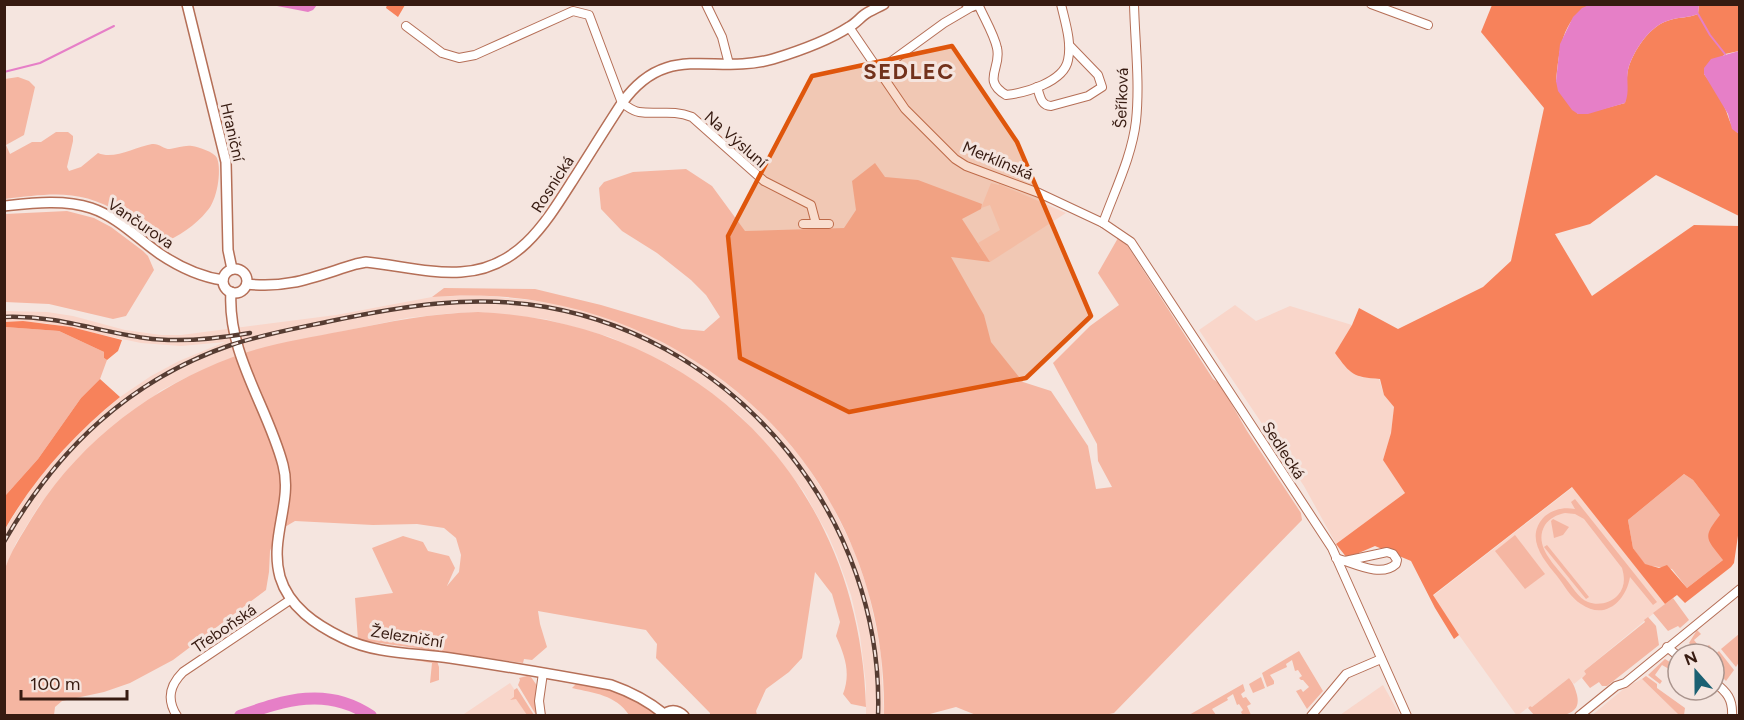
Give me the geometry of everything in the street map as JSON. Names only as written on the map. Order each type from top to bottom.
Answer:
[{"type":"street","name":"Hraniční","points":[[187,4],[226,162],[228,250],[232,269]]},
{"type":"street","points":[[706,4],[722,37],[729,64]]},
{"type":"street","points":[[849,27],[866,13],[884,4]]},
{"type":"street","points":[[878,71],[974,5],[998,51],[993,78],[995,87],[1006,95],[1037,87],[1054,79],[1068,63],[1070,46],[1061,4]]},
{"type":"street","name":"Šeříková","points":[[1103,223],[1130,147],[1136,123],[1134,4]]},
{"type":"street","points":[[1371,4],[1428,25]]},
{"type":"street","points":[[406,26],[442,53],[459,58],[475,55],[573,10],[588,15],[622,103]]},
{"type":"street","name":"Rosnická","points":[[247,284],[265,286],[296,283],[366,262],[460,272],[483,269],[505,260],[523,248],[543,225],[622,103],[637,85],[659,70],[690,63],[752,64],[775,58],[849,27]]},
{"type":"street","name":"Merklínská","points":[[849,27],[905,109],[955,159],[966,166],[1039,194],[1103,223]]},
{"type":"street","points":[[1037,87],[1042,102],[1046,106],[1051,106],[1088,96],[1102,87],[1098,75],[1070,46]]},
{"type":"street","name":"Na Výsluní","points":[[622,103],[638,112],[666,111],[692,117],[764,181],[811,205],[816,224]]},
{"type":"street","name":"Vančurova","points":[[4,206],[71,203],[91,208],[117,221],[172,262],[214,279],[223,280]]},
{"type":"street","name":"Sedlecká","points":[[1103,223],[1131,242],[1332,548],[1407,716]]},
{"type":"street","points":[[803,224],[829,224]]},
{"type":"street","points":[[232,269],[238,269],[246,277],[247,284],[241,291],[231,292],[226,289],[223,280],[225,274],[232,269]]},
{"type":"street","name":"Železniční","points":[[231,292],[230,309],[236,343],[279,448],[286,476],[285,502],[276,551],[280,576],[290,600],[297,608],[344,639],[374,649],[611,685],[640,697],[663,715]]},
{"type":"street","points":[[1336,558],[1345,561],[1380,571],[1392,568],[1397,560],[1393,554],[1387,552],[1345,561]]},
{"type":"street","points":[[1672,642],[1740,589]]},
{"type":"street","name":"Třeboňská","points":[[177,716],[170,696],[173,682],[207,655],[290,600]]},
{"type":"street","points":[[1579,716],[1616,686],[1624,683],[1666,647]]},
{"type":"street","points":[[1311,716],[1346,674],[1381,658]]},
{"type":"street","points":[[540,716],[539,701],[543,673]]},
{"type":"street","points":[[1726,691],[1736,707],[1732,716]]},
{"type":"street","points":[[663,715],[675,711],[684,716]]},
{"type":"highlighted area","points":[[952,46],[1017,142],[1091,316],[1026,378],[849,412],[740,358],[728,236],[812,76]]},
{"type":"shaded area","points":[[387,4],[405,5],[398,17],[386,8]]},
{"type":"shaded area","points":[[1591,4],[1699,5],[1698,14],[1663,23],[1643,40],[1628,70],[1625,103],[1588,114],[1578,114],[1572,110],[1558,91],[1556,81],[1560,44],[1573,17],[1582,8]]},
{"type":"shaded area","points":[[272,5],[317,5],[308,12]]},
{"type":"shaded area","points":[[1492,5],[1591,5],[1573,18],[1563,37],[1556,81],[1578,114],[1584,114],[1625,103],[1630,63],[1643,40],[1656,27],[1670,20],[1698,14],[1699,5],[1739,5],[1739,51],[1725,54],[1704,74],[1723,104],[1733,128],[1739,134],[1739,216],[1656,175],[1590,224],[1555,234],[1592,296],[1694,225],[1739,226],[1740,522],[1734,563],[1731,567],[1685,603],[1677,595],[1665,604],[1572,487],[1433,595],[1459,635],[1454,639],[1411,561],[1375,546],[1347,558],[1336,544],[1405,493],[1383,460],[1391,433],[1394,407],[1384,395],[1380,379],[1358,376],[1345,366],[1335,353],[1352,325],[1359,308],[1398,329],[1483,287],[1511,261],[1544,108],[1481,32]],"holes":[[[1684,474],[1693,480],[1720,515],[1710,529],[1708,538],[1723,560],[1687,588],[1667,565],[1659,568],[1645,564],[1633,548],[1628,520]]]},
{"type":"shaded area","points":[[1740,51],[1739,134],[1732,129],[1728,114],[1704,74],[1704,68],[1711,59]]},
{"type":"shaded area","points":[[18,77],[29,81],[35,87],[24,135],[6,145],[10,154],[32,142],[41,142],[56,132],[68,132],[73,136],[67,167],[69,171],[81,167],[98,153],[118,154],[152,144],[170,149],[186,146],[198,147],[217,158],[218,186],[211,206],[192,226],[162,243],[121,214],[92,200],[64,195],[5,199],[5,79]]},
{"type":"shaded area","points":[[875,163],[885,177],[918,180],[982,204],[981,209],[962,219],[990,262],[951,257],[984,315],[991,342],[1023,382],[1051,391],[1088,446],[1096,489],[1112,487],[1098,461],[1097,444],[1053,363],[1090,326],[1119,305],[1098,273],[1118,238],[1127,245],[1213,379],[1220,384],[1247,431],[1301,513],[1302,520],[1114,713],[1100,716],[976,715],[956,707],[926,715],[884,715],[876,625],[850,542],[808,468],[752,405],[684,354],[607,318],[522,299],[432,297],[444,288],[535,289],[601,305],[682,329],[704,331],[720,317],[706,295],[657,253],[622,231],[601,209],[599,188],[604,182],[633,172],[686,169],[712,186],[745,231],[844,228],[856,210],[852,181]]},
{"type":"shaded area","points":[[991,183],[999,184],[1066,213],[990,262],[978,243],[1000,230],[990,205],[981,208]]},
{"type":"shaded area","points":[[67,211],[94,218],[111,227],[148,256],[154,270],[126,316],[113,319],[49,304],[5,302],[5,214]]},
{"type":"shaded area","points":[[478,295],[548,302],[592,312],[637,329],[680,351],[711,371],[770,421],[804,461],[832,505],[854,550],[868,590],[877,632],[881,655],[884,715],[866,715],[866,685],[860,635],[851,595],[837,556],[804,492],[774,453],[740,416],[670,365],[610,337],[545,319],[478,312],[407,318],[245,353],[187,377],[160,391],[40,504],[16,543],[5,568],[5,529],[39,476],[81,430],[120,397],[151,376],[179,361],[225,342],[181,346],[141,343],[46,323],[5,322],[5,311],[47,312],[73,316],[125,330],[181,335],[336,315],[432,297]]},
{"type":"shaded area","points":[[1235,305],[1256,321],[1290,306],[1352,325],[1335,353],[1360,377],[1379,379],[1384,395],[1394,407],[1391,433],[1383,460],[1405,493],[1336,544],[1304,486],[1199,330]]},
{"type":"shaded area","points":[[478,312],[558,323],[632,347],[697,383],[753,430],[799,487],[834,553],[857,626],[866,707],[851,704],[843,694],[847,672],[836,636],[840,622],[832,594],[815,572],[802,658],[789,672],[766,689],[756,711],[757,715],[710,715],[656,658],[657,644],[646,630],[538,611],[547,647],[532,660],[524,659],[523,663],[358,640],[355,598],[393,593],[372,548],[403,536],[423,542],[428,551],[449,556],[455,568],[447,586],[459,572],[461,555],[456,538],[444,528],[417,524],[373,525],[295,521],[278,531],[270,551],[266,590],[173,660],[130,683],[104,692],[62,701],[55,707],[54,715],[5,715],[3,580],[6,566],[18,541],[46,497],[66,471],[115,424],[171,386],[201,370],[246,352],[393,321]]},
{"type":"shaded area","points":[[23,321],[71,327],[122,340],[118,351],[107,360],[104,358],[104,352],[59,331],[5,327],[5,322]]},
{"type":"shaded area","points":[[5,327],[59,331],[104,352],[104,358],[107,360],[100,379],[81,398],[38,459],[5,496]]},
{"type":"shaded area","points":[[100,379],[120,397],[86,426],[42,474],[5,529],[5,496],[38,459],[81,398]]},
{"type":"shaded area","points":[[1684,474],[1693,480],[1721,516],[1723,560],[1687,588],[1672,569],[1645,565],[1633,548],[1628,520]]},
{"type":"shaded area","points":[[1573,487],[1665,604],[1584,671],[1586,674],[1574,684],[1569,678],[1517,716],[1433,596]]},
{"type":"shaded area","points":[[1575,499],[1657,602],[1653,605],[1630,577],[1628,586],[1619,601],[1606,609],[1590,609],[1571,595],[1538,548],[1536,532],[1545,516],[1559,509],[1575,509],[1571,502]],"holes":[[[1562,514],[1575,514],[1584,519],[1622,568],[1624,579],[1622,589],[1615,598],[1608,602],[1592,603],[1581,598],[1543,547],[1542,532],[1545,525],[1554,517]]]},
{"type":"shaded area","points":[[1553,519],[1569,527],[1563,535],[1554,538],[1551,521]]},
{"type":"shaded area","points":[[1515,535],[1545,574],[1525,589],[1495,551]]},
{"type":"shaded area","points":[[1547,545],[1589,597],[1586,599],[1544,547]]},
{"type":"shaded area","points":[[1673,598],[1689,620],[1680,628],[1678,626],[1668,631],[1653,613]]},
{"type":"shaded area","points":[[1648,617],[1656,626],[1659,645],[1607,686],[1602,686],[1599,682],[1590,688],[1582,678],[1586,674],[1584,671],[1645,622],[1644,620]]},
{"type":"shaded area","points":[[1697,630],[1701,634],[1694,640],[1696,642],[1690,642]]},
{"type":"shaded area","points":[[1739,634],[1739,662],[1736,667],[1726,655],[1726,645]]},
{"type":"shaded area","points":[[1299,651],[1323,691],[1307,709],[1296,691],[1301,689],[1303,692],[1309,687],[1299,678],[1302,676],[1298,670],[1295,671],[1292,660],[1286,664],[1287,667],[1270,675],[1274,684],[1267,687],[1262,673]]},
{"type":"shaded area","points":[[408,657],[437,661],[439,680],[430,683],[432,663],[408,659]]},
{"type":"shaded area","points":[[1666,660],[1666,667],[1662,665],[1655,675],[1662,681],[1660,684],[1648,675]]},
{"type":"shaded area","points":[[1726,660],[1734,670],[1726,681]]},
{"type":"shaded area","points":[[1646,676],[1657,684],[1657,688],[1666,694],[1666,702],[1677,702],[1685,708],[1684,715],[1679,715],[1642,679]]},
{"type":"shaded area","points":[[531,677],[538,687],[538,715],[518,685],[519,678]]},
{"type":"shaded area","points":[[1261,677],[1265,688],[1253,693],[1249,684]]},
{"type":"shaded area","points":[[1569,678],[1577,695],[1578,703],[1575,709],[1564,715],[1534,715],[1528,708]]},
{"type":"shaded area","points":[[1642,679],[1679,715],[1591,716],[1626,687]]},
{"type":"shaded area","points":[[510,683],[531,715],[461,716]]},
{"type":"shaded area","points":[[576,684],[619,692],[639,701],[655,715],[629,715],[624,708],[611,699],[572,688]]},
{"type":"shaded area","points":[[1243,684],[1245,691],[1241,694],[1251,704],[1247,706],[1251,715],[1242,714],[1243,710],[1239,704],[1237,705],[1233,694],[1227,698],[1228,700],[1212,709],[1216,715],[1189,715]]},
{"type":"shaded area","points":[[1383,685],[1400,715],[1340,715]]},
{"type":"shaded area","points":[[517,688],[534,715],[527,715],[516,699],[510,700],[514,697],[514,690]]},
{"type":"waterway","points":[[1698,14],[1710,35],[1725,54]]},
{"type":"waterway","points":[[4,72],[40,63],[114,26]]},
{"type":"waterway","points":[[240,716],[273,705],[306,699],[338,701],[371,716]]},
{"type":"railway","points":[[4,542],[47,477],[99,422],[128,398],[160,377],[194,360],[231,345],[268,334],[411,307],[465,302],[519,303],[546,307],[616,326],[680,358],[738,400],[787,451],[827,509],[856,574],[874,644],[878,716]]},
{"type":"railway","points":[[4,317],[41,318],[127,335],[171,340],[197,340],[250,333]]},
{"type":"district","name":"SEDLEC","points":[[909,71]]}]
